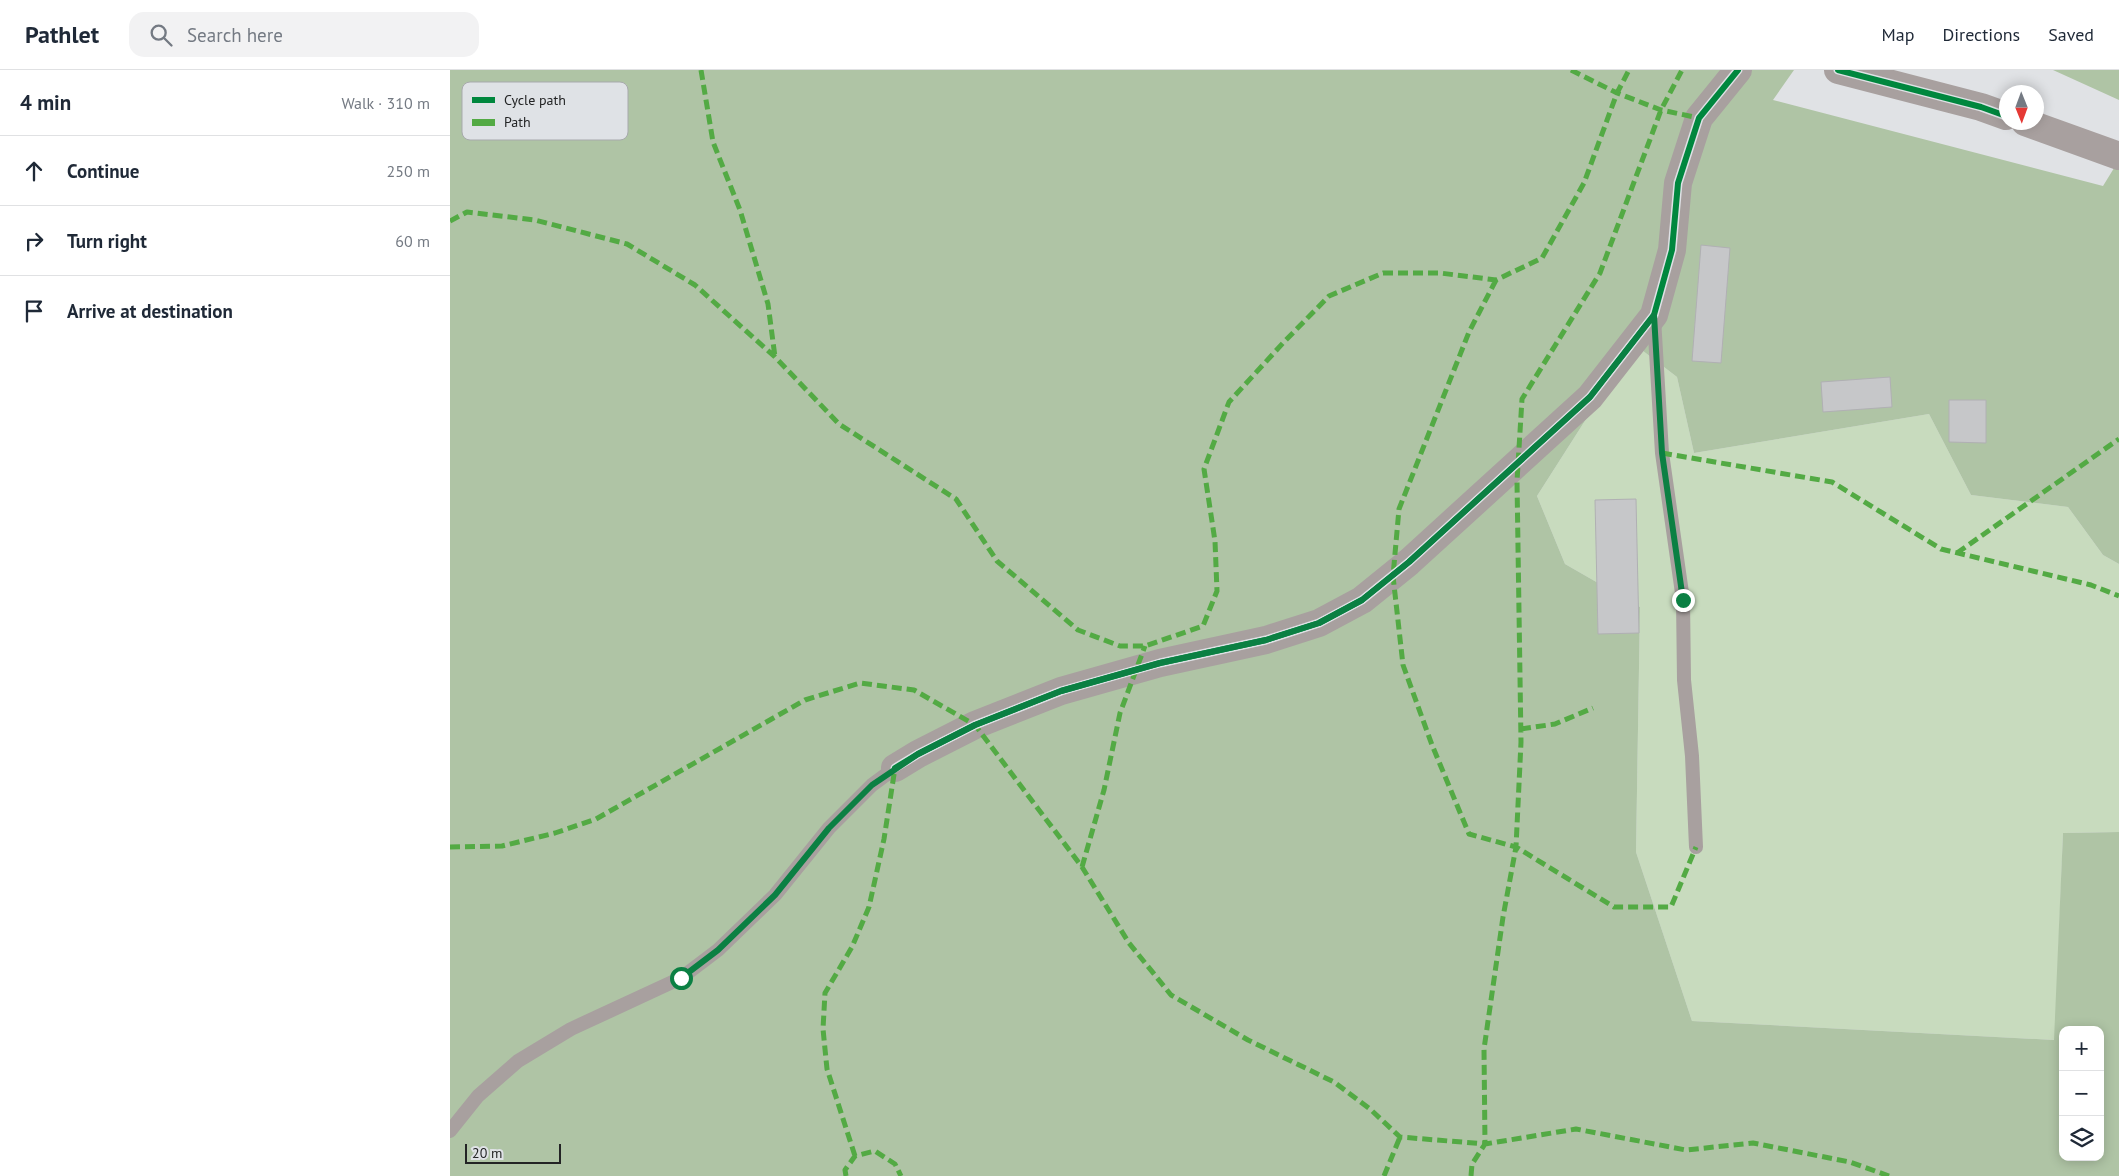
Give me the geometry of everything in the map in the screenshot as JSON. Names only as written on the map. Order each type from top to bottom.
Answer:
[{"type":"street","points":[[895,768],[975,725],[1061,691],[1160,663],[1266,640],[1319,623],[1362,600],[1409,562],[1590,397],[1654,315],[1672,250],[1678,183],[1699,118],[1738,70]]},
{"type":"street","points":[[1838,70],[1981,107],[1999,113]]},
{"type":"street","points":[[2044,129],[2119,156]]},
{"type":"lane","points":[[1654,315],[1662,453],[1683,600],[1684,680],[1692,756],[1696,847]]},
{"type":"lane","points":[[450,1131],[478,1096],[518,1061],[571,1029],[681,978],[718,950],[775,895],[829,828],[872,785],[895,768]]},
{"type":"green space","points":[[450,70],[1794,70],[1773,100],[2103,186],[2119,160],[2119,564],[2103,555],[2068,507],[1971,495],[1929,414],[1694,453],[1677,377],[1634,344],[1537,496],[1565,564],[1640,607],[1636,852],[1692,1021],[2054,1040],[2063,833],[2119,832],[2119,1176],[450,1176]]},
{"type":"green space","points":[[2053,70],[2119,70],[2119,100]]},
{"type":"green space","points":[[1634,344],[1677,377],[1694,453],[1929,414],[1971,495],[2068,507],[2103,555],[2119,564],[2119,832],[2063,833],[2055,1040],[1692,1021],[1636,852],[1640,607],[1565,564],[1537,496]]},
{"type":"building","points":[[1701,245],[1730,248],[1721,363],[1692,361]]},
{"type":"building","points":[[1890,377],[1892,407],[1823,412],[1821,382]]},
{"type":"building","points":[[1949,400],[1986,400],[1986,443],[1949,442]]},
{"type":"building","points":[[1636,499],[1639,633],[1598,634],[1595,500]]},
{"type":"marked path","points":[[701,70],[713,142],[740,210],[768,304],[775,357]]},
{"type":"marked path","points":[[1571,70],[1617,93],[1661,110],[1699,118]]},
{"type":"marked path","points":[[450,221],[467,212],[535,220],[627,244],[695,285],[775,357],[839,424],[956,499],[997,561],[1078,630],[1120,646],[1145,646],[1203,626],[1217,591],[1215,541],[1204,469],[1229,402],[1329,296],[1383,273],[1440,273],[1496,280],[1542,258],[1584,183],[1617,93],[1629,70]]},
{"type":"marked path","points":[[1471,1176],[1472,1164],[1485,1144],[1484,1049],[1503,917],[1516,847],[1521,742],[1517,481],[1522,399],[1600,273],[1661,110],[1682,70]]},
{"type":"marked path","points":[[1496,280],[1469,332],[1399,509],[1393,576],[1403,665],[1432,745],[1469,834],[1516,847],[1614,907],[1671,907],[1696,847]]},
{"type":"marked path","points":[[1957,553],[2119,439]]},
{"type":"marked path","points":[[1662,453],[1832,482],[1941,549],[2091,585],[2119,596]]},
{"type":"marked path","points":[[1082,867],[1104,790],[1120,713],[1145,646]]},
{"type":"marked path","points":[[450,847],[502,846],[555,833],[596,819],[805,700],[860,683],[914,690],[975,725],[1082,867],[1129,943],[1171,995],[1248,1040],[1334,1082],[1370,1109],[1400,1137],[1485,1144],[1576,1129],[1686,1150],[1753,1143],[1850,1162],[1889,1176]]},
{"type":"marked path","points":[[1521,729],[1555,724],[1593,708]]},
{"type":"marked path","points":[[855,1156],[827,1069],[823,1029],[825,993],[852,947],[869,907],[884,839],[895,768]]},
{"type":"marked path","points":[[1384,1176],[1400,1137]]},
{"type":"marked path","points":[[846,1176],[845,1170],[855,1156],[875,1151],[895,1164],[901,1176]]},
{"type":"cycle path","points":[[895,768],[975,725],[1061,691],[1160,663],[1266,640],[1319,623],[1362,600],[1409,562],[1590,397],[1654,315],[1672,250],[1678,183],[1699,118],[1738,70]]},
{"type":"cycle path","points":[[1838,70],[1981,107],[1999,113]]},
{"type":"route","points":[[681,978],[718,950],[775,895],[829,828],[872,785],[918,754],[975,725],[1061,691],[1160,663],[1266,640],[1319,623],[1362,600],[1409,562],[1590,397],[1654,315],[1662,453],[1683,600]]}]
